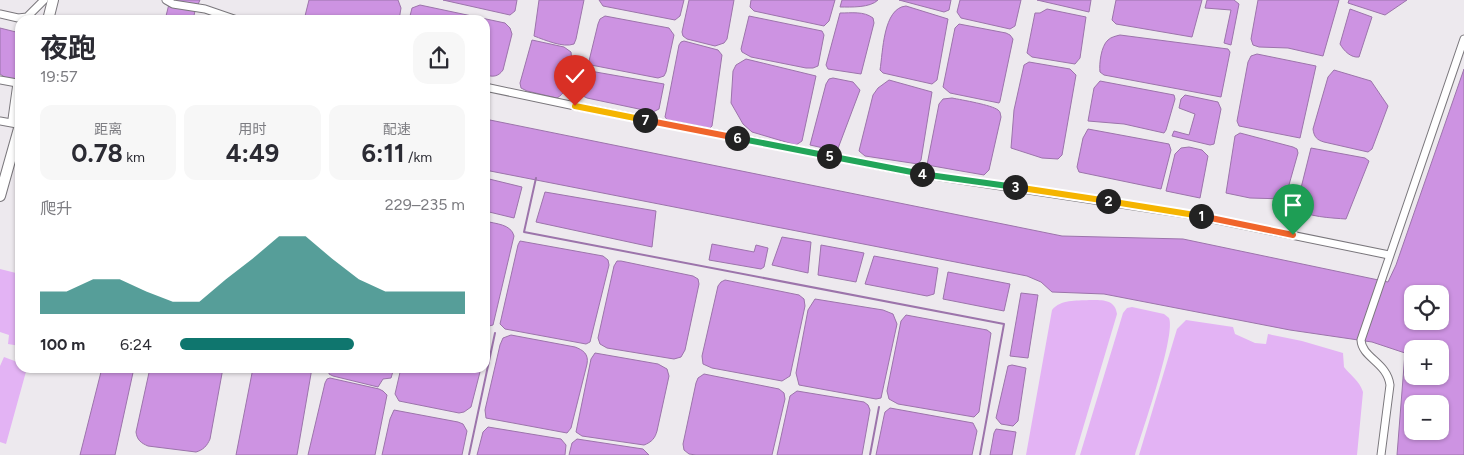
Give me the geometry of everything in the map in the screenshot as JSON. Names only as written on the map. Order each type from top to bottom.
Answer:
[{"type":"street","points":[[29,15],[44,0]]},
{"type":"street","points":[[49,15],[53,0]]},
{"type":"street","points":[[166,0],[173,4],[205,9],[222,15]]},
{"type":"street","points":[[205,9],[207,0]]},
{"type":"street","points":[[0,14],[15,17]]},
{"type":"street","points":[[1382,455],[1390,385],[1389,377],[1385,370],[1363,349],[1361,340],[1464,39]]},
{"type":"street","points":[[0,80],[15,83]]},
{"type":"street","points":[[490,87],[575,106],[921,174],[1193,214],[1389,255]]},
{"type":"street","points":[[15,97],[12,119],[15,121]]},
{"type":"street","points":[[0,121],[15,124]]},
{"type":"street","points":[[0,196],[15,143]]},
{"type":"shaded area","points":[[170,0],[200,0],[194,15],[166,15]]},
{"type":"shaded area","points":[[309,0],[398,0],[401,8],[400,15],[305,15]]},
{"type":"shaded area","points":[[443,0],[517,0],[515,11],[510,15]]},
{"type":"shaded area","points":[[539,0],[584,0],[574,44],[559,44],[534,36]]},
{"type":"shaded area","points":[[599,0],[684,0],[680,16],[675,20],[603,6]]},
{"type":"shaded area","points":[[689,0],[734,0],[727,39],[724,43],[715,46],[687,39],[683,36],[682,32]]},
{"type":"shaded area","points":[[751,0],[835,0],[829,21],[824,26],[754,11],[750,7]]},
{"type":"shaded area","points":[[842,0],[878,0],[865,6],[840,7]]},
{"type":"shaded area","points":[[899,0],[951,0],[949,10],[944,12]]},
{"type":"shaded area","points":[[960,0],[1021,0],[1015,26],[1010,29],[961,18],[957,12]]},
{"type":"shaded area","points":[[1037,0],[1091,0],[1089,12]]},
{"type":"shaded area","points":[[1116,0],[1202,0],[1192,37],[1116,24],[1112,20]]},
{"type":"shaded area","points":[[1207,0],[1234,0],[1239,4],[1231,45],[1224,43],[1231,10],[1205,8]]},
{"type":"shaded area","points":[[1258,0],[1339,0],[1323,56],[1288,48],[1253,45],[1251,39]]},
{"type":"shaded area","points":[[1349,0],[1407,0],[1385,15],[1348,3]]},
{"type":"shaded area","points":[[420,5],[467,15],[410,15],[412,8]]},
{"type":"shaded area","points":[[906,6],[948,19],[937,80],[932,84],[883,73],[880,70],[883,42],[888,22],[898,9]]},
{"type":"shaded area","points":[[1047,9],[1086,17],[1080,58],[1075,64],[1032,57],[1027,53],[1035,13],[1040,13]]},
{"type":"shaded area","points":[[1350,9],[1372,17],[1359,57],[1348,54],[1340,44]]},
{"type":"shaded area","points":[[840,13],[862,13],[873,18],[874,23],[861,74],[828,69],[826,65]]},
{"type":"shaded area","points":[[605,16],[669,28],[674,35],[664,76],[658,78],[591,65],[589,61],[598,24],[600,19]]},
{"type":"shaded area","points":[[749,16],[822,31],[824,35],[818,66],[806,68],[751,57],[742,52],[741,49]]},
{"type":"shaded area","points":[[490,20],[505,23],[510,28],[512,34],[503,70],[495,76],[490,76]]},
{"type":"shaded area","points":[[959,24],[1006,33],[1013,39],[999,103],[950,93],[943,87],[955,28]]},
{"type":"shaded area","points":[[0,28],[15,32],[15,84],[0,74]]},
{"type":"shaded area","points":[[1120,35],[1228,49],[1230,52],[1221,97],[1104,75],[1100,72],[1100,69],[1104,46],[1109,39]]},
{"type":"shaded area","points":[[532,40],[564,47],[571,52],[570,78],[565,90],[557,98],[521,88],[520,83]]},
{"type":"shaded area","points":[[684,41],[718,50],[722,55],[712,126],[708,130],[669,122],[665,117],[679,45]]},
{"type":"shaded area","points":[[1257,54],[1316,66],[1300,138],[1239,126],[1237,121],[1248,62],[1251,56]]},
{"type":"shaded area","points":[[746,59],[816,76],[802,141],[796,145],[752,132],[743,124],[731,103],[733,71],[736,65]]},
{"type":"shaded area","points":[[1029,62],[1070,69],[1076,75],[1062,155],[1058,159],[1042,158],[1011,148],[1014,110],[1024,65]]},
{"type":"shaded area","points":[[1464,69],[1464,455],[1397,455],[1404,366],[1404,385],[1449,385],[1449,340],[1404,340],[1404,353],[1372,342],[1290,330],[1104,294],[1052,292],[1041,282],[1027,276],[490,171],[490,120],[1062,236],[1183,239],[1388,282],[1396,265]]},
{"type":"shaded area","points":[[1334,70],[1371,81],[1388,106],[1372,149],[1368,152],[1322,141],[1316,138],[1314,134],[1313,129],[1328,77]]},
{"type":"shaded area","points":[[590,71],[664,84],[659,109],[653,112],[583,96],[583,82]]},
{"type":"shaded area","points":[[829,79],[853,82],[860,90],[837,151],[810,145],[826,84]]},
{"type":"shaded area","points":[[889,80],[932,92],[921,160],[918,164],[865,156],[859,151],[873,95],[878,88]]},
{"type":"shaded area","points":[[1100,81],[1174,95],[1175,99],[1164,133],[1124,124],[1088,121],[1094,88]]},
{"type":"shaded area","points":[[1185,95],[1218,102],[1221,109],[1214,144],[1210,145],[1172,136],[1174,131],[1189,135],[1195,114],[1179,108],[1181,99]]},
{"type":"shaded area","points":[[952,98],[990,106],[1000,112],[1001,117],[989,170],[984,175],[927,165],[939,104],[943,99]]},
{"type":"shaded area","points":[[1088,129],[1169,144],[1171,150],[1161,189],[1079,172],[1077,167],[1083,138]]},
{"type":"shaded area","points":[[1240,133],[1297,149],[1298,153],[1285,199],[1250,198],[1226,193],[1235,136]]},
{"type":"shaded area","points":[[1189,147],[1202,150],[1208,156],[1200,198],[1166,191],[1175,154],[1181,148]]},
{"type":"shaded area","points":[[1311,148],[1365,158],[1369,161],[1346,219],[1312,215],[1296,208]]},
{"type":"shaded area","points":[[490,179],[522,187],[514,218],[490,212]]},
{"type":"shaded area","points":[[545,192],[656,211],[652,247],[536,222]]},
{"type":"shaded area","points":[[490,222],[510,229],[514,236],[493,325],[490,326]]},
{"type":"shaded area","points":[[782,237],[811,242],[808,273],[772,265]]},
{"type":"shaded area","points":[[520,241],[603,256],[608,260],[609,265],[590,342],[586,344],[505,329],[500,324]]},
{"type":"shaded area","points":[[712,244],[754,252],[756,245],[768,248],[764,267],[761,269],[709,260]]},
{"type":"shaded area","points":[[821,245],[864,253],[856,282],[818,275]]},
{"type":"shaded area","points":[[874,256],[938,268],[934,294],[927,296],[865,284]]},
{"type":"shaded area","points":[[617,261],[693,276],[698,279],[699,284],[685,350],[681,357],[674,359],[607,348],[600,344],[598,338],[614,266]]},
{"type":"shaded area","points":[[0,269],[15,273],[15,345],[8,344],[9,335],[0,332]]},
{"type":"shaded area","points":[[948,272],[1010,284],[1004,311],[943,299]]},
{"type":"shaded area","points":[[725,280],[799,295],[804,299],[805,306],[790,376],[782,381],[712,368],[703,364],[702,356],[718,286]]},
{"type":"shaded area","points":[[1021,293],[1038,295],[1028,358],[1010,356]]},
{"type":"shaded area","points":[[815,299],[883,310],[893,314],[897,324],[881,398],[876,399],[799,385],[796,373],[808,310]]},
{"type":"shaded area","points":[[1103,300],[1111,303],[1114,305],[1117,314],[1075,455],[1026,455],[1052,310],[1064,302]]},
{"type":"shaded area","points":[[1132,307],[1164,314],[1169,318],[1170,328],[1163,363],[1135,455],[1080,455],[1123,313],[1127,308]]},
{"type":"shaded area","points":[[906,315],[987,330],[991,333],[979,412],[974,417],[898,404],[889,399],[887,391],[901,321]]},
{"type":"shaded area","points":[[1186,320],[1233,327],[1235,334],[1255,343],[1266,344],[1268,334],[1302,341],[1343,353],[1344,367],[1357,381],[1363,392],[1357,455],[1139,455],[1177,329]]},
{"type":"shaded area","points":[[511,335],[575,347],[586,355],[587,364],[571,428],[567,433],[486,418],[485,410],[500,345],[503,338]]},
{"type":"shaded area","points":[[595,353],[658,364],[667,369],[669,376],[657,431],[649,443],[644,445],[582,436],[576,432],[591,359]]},
{"type":"shaded area","points":[[4,357],[15,361],[15,373],[26,373],[6,444],[0,442],[0,366]]},
{"type":"shaded area","points":[[1008,366],[1026,368],[1018,421],[1013,426],[1001,424],[996,418]]},
{"type":"shaded area","points":[[101,373],[133,373],[115,455],[80,455]]},
{"type":"shaded area","points":[[149,373],[222,373],[210,439],[203,449],[196,452],[148,446],[138,439],[136,432]]},
{"type":"shaded area","points":[[252,373],[311,373],[297,455],[236,455]]},
{"type":"shaded area","points":[[392,373],[391,378],[383,379],[378,387],[329,374]]},
{"type":"shaded area","points":[[400,373],[480,373],[471,407],[464,412],[459,413],[399,401],[395,394]]},
{"type":"shaded area","points":[[704,374],[779,389],[784,393],[785,399],[772,455],[696,455],[689,454],[684,450],[683,444],[696,383],[698,378]]},
{"type":"shaded area","points":[[330,378],[379,389],[387,395],[375,455],[308,455],[325,383]]},
{"type":"shaded area","points":[[797,391],[864,402],[868,405],[870,410],[862,455],[777,455],[790,396]]},
{"type":"shaded area","points":[[890,408],[973,423],[977,431],[972,455],[876,455],[885,412]]},
{"type":"shaded area","points":[[394,410],[463,424],[467,431],[462,455],[382,455],[390,419]]},
{"type":"shaded area","points":[[488,427],[561,439],[566,445],[565,455],[477,455],[483,432]]},
{"type":"shaded area","points":[[996,429],[1016,432],[1012,455],[990,455]]},
{"type":"shaded area","points":[[577,439],[643,449],[649,455],[569,455],[572,443]]},
{"type":"waterway","points":[[536,178],[524,232],[1004,324],[980,455]]},
{"type":"waterway","points":[[490,356],[495,333]]},
{"type":"waterway","points":[[469,455],[486,373]]},
{"type":"waterway","points":[[870,455],[879,407]]},
{"type":"route","points":[[575,106],[921,174],[1193,214],[1293,235]]}]
